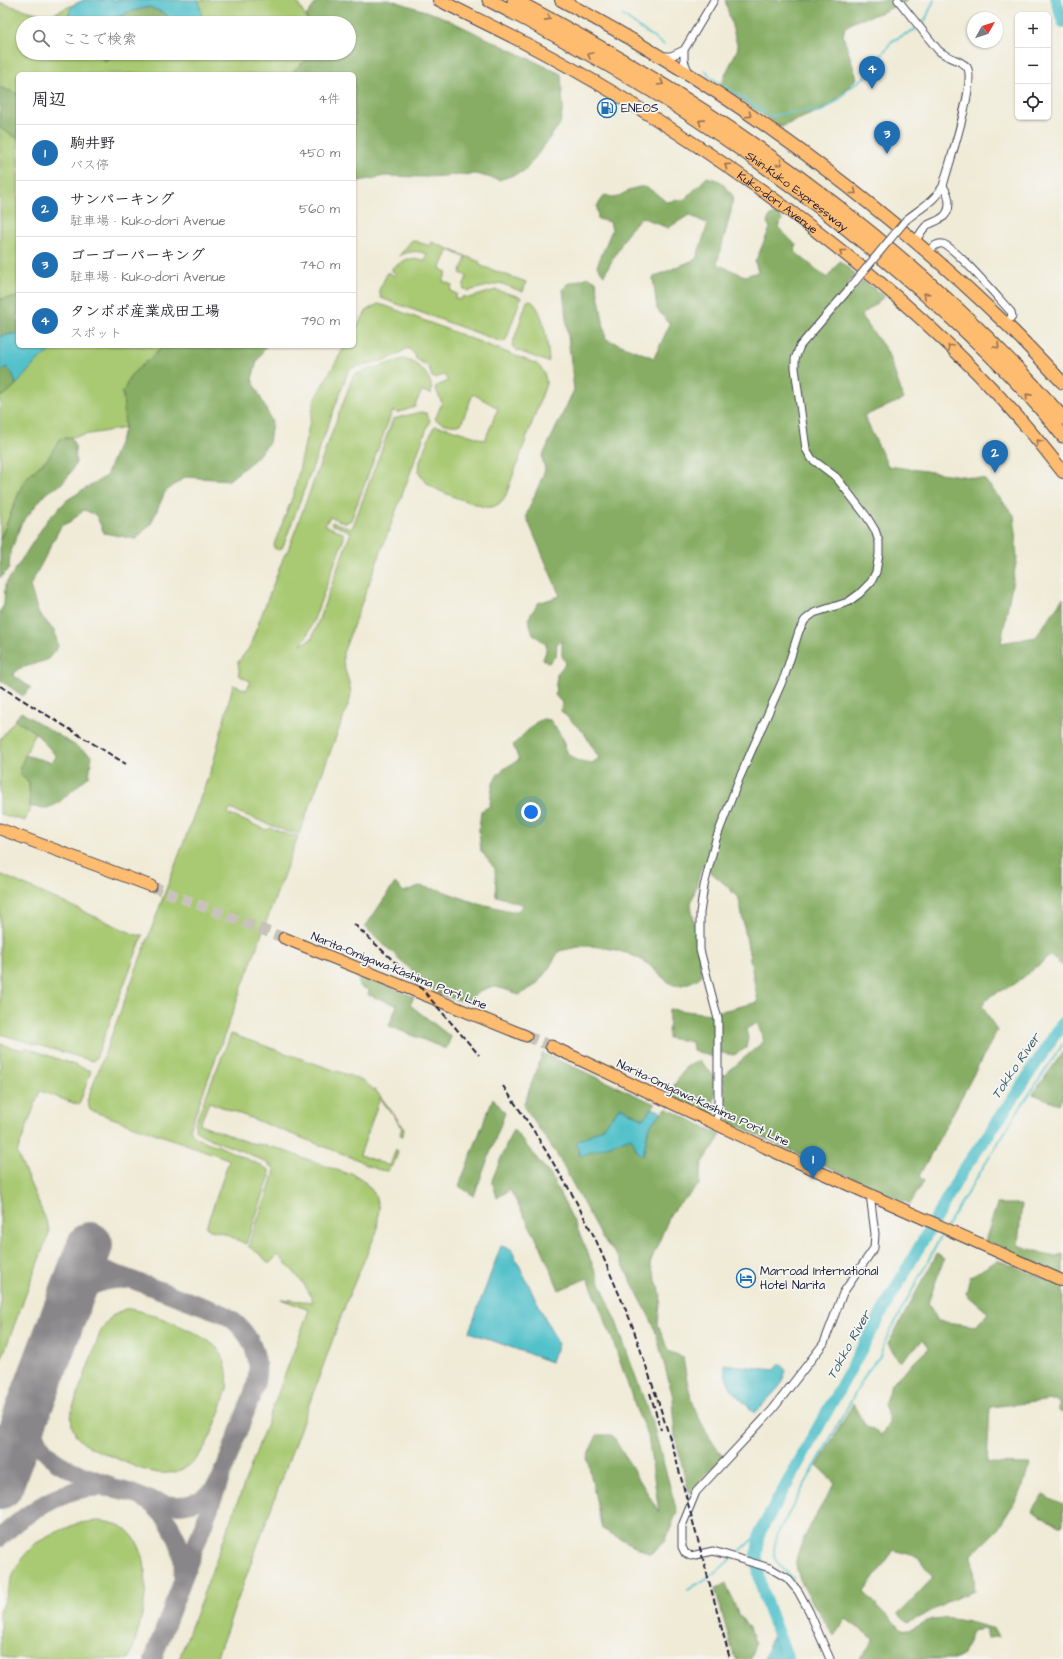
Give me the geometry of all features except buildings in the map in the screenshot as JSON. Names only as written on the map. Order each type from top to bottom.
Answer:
[{"type":"highway","name":"Kuko-dori Avenue","points":[[440,0],[549,56],[610,90],[731,169],[816,230],[880,283],[967,363],[1016,414],[1063,472]]},
{"type":"highway","name":"Shin-Kuko Expressway","points":[[489,0],[560,38],[670,102],[720,134],[822,209],[885,260],[962,328],[1026,394],[1063,436]]},
{"type":"highway","name":"Shin-Kuko Expressway","points":[[514,0],[558,23],[675,92],[732,129],[829,199],[922,275],[965,315],[1003,351],[1063,418]]},
{"type":"highway","points":[[561,0],[595,18],[692,77],[748,114],[812,160],[927,252],[1006,324],[1063,383]]},
{"type":"main road","points":[[0,829],[150,886]]},
{"type":"main road","name":"Narita-Omigawa-Kashima Port Line","points":[[284,938],[526,1036]]},
{"type":"main road","name":"Narita-Omigawa-Kashima Port Line","points":[[551,1046],[715,1124],[1063,1281]]},
{"type":"street","points":[[658,56],[671,56],[684,50],[714,0]]},
{"type":"street","points":[[715,1124],[718,1115],[718,1019],[700,950],[700,913],[704,886],[716,839],[739,779],[785,675],[797,636],[805,620],[814,613],[848,602],[859,594],[871,582],[876,572],[879,554],[879,542],[875,530],[867,517],[836,478],[809,455],[806,449],[795,359],[800,346],[906,220],[939,193],[943,186],[967,99],[970,76],[969,71],[963,64],[943,55],[938,50],[898,0]]},
{"type":"street","points":[[684,50],[686,66],[692,77]]},
{"type":"street","points":[[915,242],[926,226],[946,216],[950,202],[948,193],[943,186]]},
{"type":"street","points":[[927,252],[934,246],[943,244],[959,256],[984,281],[1011,312],[1012,316],[1006,324]]},
{"type":"street","points":[[972,293],[984,281]]},
{"type":"street","points":[[830,1659],[810,1611],[798,1591],[787,1578],[770,1568],[713,1551],[691,1556],[686,1553],[682,1547],[682,1526],[696,1492],[773,1408],[824,1344],[843,1293],[874,1248],[875,1234],[870,1194]]},
{"type":"green space","points":[[84,0],[296,0],[305,16],[48,16]]},
{"type":"green space","points":[[318,0],[391,0],[438,15],[561,74],[563,108],[560,124],[525,171],[499,180],[476,174],[426,177],[385,176],[356,182],[356,72],[292,72],[306,60],[356,60],[356,16],[306,16]]},
{"type":"green space","points":[[725,0],[909,0],[880,13],[858,20],[845,27],[843,36],[857,78],[830,106],[781,127],[720,86],[738,48]]},
{"type":"green space","points":[[0,3],[48,16],[16,16],[16,60],[306,60],[292,72],[16,72],[16,348],[162,348],[131,375],[123,392],[125,428],[60,439],[48,458],[24,480],[0,540]]},
{"type":"green space","points":[[149,7],[166,14],[167,16],[121,16],[129,12]]},
{"type":"green space","points":[[0,87],[16,93],[16,138],[0,128]]},
{"type":"green space","points":[[707,177],[720,181],[733,196],[731,211],[717,264],[745,276],[758,272],[755,262],[770,228],[767,222],[770,216],[776,214],[780,216],[782,220],[778,227],[796,245],[795,252],[827,278],[840,261],[855,274],[848,284],[856,290],[863,281],[885,296],[861,316],[887,351],[904,399],[864,416],[888,466],[984,479],[1014,515],[1017,558],[1001,643],[1036,637],[1063,598],[1063,966],[1050,956],[1015,984],[992,995],[982,1005],[997,1031],[919,1176],[924,1181],[910,1204],[729,1122],[723,1076],[764,1041],[757,1023],[746,1029],[748,1038],[746,1048],[734,1055],[716,1052],[712,1057],[693,1050],[692,1042],[668,1038],[669,1009],[710,1014],[758,1002],[739,899],[726,885],[702,865],[691,904],[702,975],[693,981],[681,985],[671,984],[648,964],[628,954],[612,949],[586,946],[559,951],[549,968],[536,985],[519,995],[502,988],[491,987],[480,992],[466,1002],[437,994],[365,927],[395,883],[404,892],[419,886],[440,890],[473,902],[511,911],[517,911],[524,905],[496,896],[495,869],[481,851],[479,830],[481,811],[490,806],[493,783],[496,777],[504,769],[519,760],[513,745],[535,723],[543,719],[550,720],[560,734],[568,754],[576,760],[592,763],[599,758],[584,733],[561,711],[562,703],[555,695],[557,674],[566,663],[562,656],[562,641],[557,643],[556,656],[549,663],[543,659],[546,651],[546,644],[533,634],[528,619],[538,603],[560,596],[526,516],[545,470],[542,457],[574,390],[563,290],[567,284],[589,277],[596,281],[606,339],[654,358],[670,324],[657,309],[653,277],[696,259],[708,224],[689,215],[668,228],[641,217],[628,232],[604,275],[597,266],[612,230],[610,222],[598,219],[597,206],[605,195],[615,198],[631,190],[642,187],[652,191],[666,202],[685,199]]},
{"type":"green space","points":[[412,240],[430,246],[432,242],[480,262],[479,265],[526,282],[523,292],[500,283],[468,291],[463,288],[467,276],[460,273],[466,258],[449,250],[440,269],[447,272],[443,281],[452,285],[450,291],[457,294],[455,298],[460,300],[463,296],[469,298],[496,290],[521,297],[506,340],[502,342],[381,298],[379,290],[388,272],[395,276],[396,274],[392,271],[392,268],[407,259],[426,260],[427,254],[420,252],[410,252],[399,256]]},
{"type":"green space","points":[[16,297],[16,333],[0,336],[0,299]]},
{"type":"green space","points":[[530,300],[539,311],[542,319],[547,345],[548,362],[516,350],[512,346],[527,301]]},
{"type":"green space","points":[[378,304],[386,306],[537,364],[545,375],[546,384],[506,495],[497,505],[484,507],[445,493],[426,483],[421,476],[419,465],[424,448],[435,426],[448,428],[485,440],[498,408],[473,394],[461,424],[444,424],[435,419],[442,403],[435,387],[448,381],[444,375],[435,378],[432,377],[429,367],[416,359],[414,354],[408,348],[389,359],[355,367],[350,369],[348,372],[284,544],[279,550],[274,548],[274,545],[294,493],[315,398],[344,348],[356,348],[356,329],[367,310]]},
{"type":"green space","points":[[162,348],[265,348],[257,361],[252,379],[272,422],[269,443],[254,460],[229,480],[185,477],[165,492],[151,524],[136,539],[104,533],[96,515],[84,510],[71,521],[61,526],[30,586],[38,612],[55,632],[58,647],[47,660],[18,669],[13,675],[31,688],[23,696],[0,680],[0,611],[4,605],[5,585],[48,519],[67,500],[106,476],[125,428],[123,392],[131,375]]},
{"type":"green space","points":[[403,359],[414,363],[428,376],[432,388],[431,394],[422,391],[415,407],[397,413],[395,411],[392,412],[351,520],[346,523],[330,517],[325,525],[343,533],[344,538],[313,622],[307,636],[301,644],[312,638],[351,532],[331,524],[332,522],[351,528],[353,526],[393,419],[420,412],[426,413],[430,420],[343,653],[344,665],[351,694],[350,700],[299,834],[295,832],[291,833],[230,809],[228,814],[267,830],[270,828],[291,836],[298,836],[190,1128],[192,1133],[198,1139],[221,1147],[269,1170],[270,1176],[246,1244],[206,1227],[229,1161],[228,1159],[90,1110],[87,1101],[213,764],[233,685],[247,690],[250,681],[240,676],[238,662],[249,648],[284,556],[288,550],[353,376],[355,374]]},
{"type":"green space","points":[[6,367],[13,374],[16,385],[0,397],[0,372]]},
{"type":"green space","points":[[71,437],[75,446],[76,463],[67,478],[59,486],[46,493],[21,524],[10,554],[9,569],[0,578],[0,540],[24,480],[48,458],[60,439]]},
{"type":"green space","points":[[21,712],[92,756],[89,776],[57,804],[47,808],[30,807],[29,782],[20,775],[20,768],[25,755],[50,762],[56,756],[35,732],[15,720]]},
{"type":"green space","points":[[15,720],[35,732],[20,768],[20,775],[29,782],[30,813],[28,813],[25,821],[0,814],[0,739]]},
{"type":"green space","points":[[0,874],[136,935],[143,935],[96,1058],[93,1061],[0,1034]]},
{"type":"green space","points":[[357,973],[414,997],[410,1005],[451,1037],[446,1049],[389,1026],[397,1005],[368,995],[369,990],[359,986]]},
{"type":"green space","points":[[231,1034],[362,1080],[378,1093],[404,1128],[403,1136],[400,1135],[402,1127],[380,1098],[360,1155],[390,1166],[396,1149],[398,1152],[394,1164],[387,1171],[378,1170],[356,1159],[209,1102],[200,1124],[247,1142],[276,1148],[348,1174],[350,1172],[363,1180],[374,1193],[379,1208],[377,1231],[349,1295],[216,1659],[179,1659],[309,1310],[281,1299],[313,1302],[303,1283],[278,1255],[269,1264],[261,1255],[248,1246],[275,1170],[258,1158],[208,1138],[195,1129],[195,1123]]},
{"type":"green space","points":[[0,1044],[23,1050],[25,1047],[91,1071],[79,1105],[40,1091],[17,1153],[48,1225],[49,1233],[0,1363]]},
{"type":"green space","points":[[1063,1052],[1063,1098],[1058,1104],[1033,1094]]},
{"type":"green space","points":[[543,1053],[655,1104],[644,1119],[620,1107],[603,1128],[576,1142],[632,1137],[637,1151],[642,1155],[649,1126],[666,1108],[721,1135],[702,1164],[699,1185],[671,1213],[650,1263],[661,1294],[658,1324],[668,1351],[683,1357],[691,1398],[700,1421],[723,1457],[689,1493],[675,1437],[673,1397],[654,1326],[621,1261],[602,1238],[556,1153],[523,1106]]},
{"type":"green space","points":[[699,1060],[715,1077],[713,1115],[667,1096],[686,1067]]},
{"type":"green space","points":[[493,1098],[505,1113],[474,1196],[459,1186]]},
{"type":"green space","points":[[513,1129],[551,1176],[578,1230],[614,1316],[653,1425],[677,1512],[665,1542],[650,1554],[602,1529],[587,1457],[597,1435],[612,1435],[659,1512],[648,1436],[636,1409],[612,1338],[588,1278],[559,1290],[541,1247],[510,1190],[497,1198],[492,1180]]},
{"type":"green space","points":[[997,1204],[1022,1204],[1018,1245],[1055,1257],[1063,1253],[1063,1275],[985,1241]]},
{"type":"green space","points":[[937,1254],[944,1259],[928,1303],[938,1321],[976,1326],[988,1313],[966,1294],[970,1277],[998,1260],[1063,1286],[1063,1412],[1059,1411],[1059,1402],[1053,1400],[990,1407],[987,1463],[1030,1464],[1021,1492],[998,1529],[972,1555],[975,1591],[960,1596],[908,1623],[898,1614],[933,1578],[918,1557],[894,1550],[864,1592],[902,1630],[913,1629],[926,1621],[937,1618],[945,1618],[995,1629],[999,1637],[988,1638],[986,1629],[972,1631],[963,1655],[956,1659],[860,1659],[874,1639],[846,1619],[834,1636],[811,1601],[801,1581],[797,1571],[797,1555],[812,1523],[835,1483],[817,1466],[853,1404],[865,1425],[881,1435],[890,1423],[884,1404],[892,1383],[929,1348],[923,1340],[900,1362],[888,1344]]},
{"type":"green space","points":[[125,1309],[145,1312],[188,1329],[217,1348],[225,1362],[228,1378],[227,1389],[213,1431],[196,1459],[188,1466],[178,1471],[159,1473],[139,1468],[95,1450],[81,1441],[74,1431],[71,1418],[72,1410],[100,1333],[105,1324],[113,1315]]},
{"type":"green space","points":[[1043,1494],[1063,1504],[1063,1526],[1060,1526],[1032,1511]]},
{"type":"green space","points":[[98,1521],[115,1524],[126,1529],[138,1545],[143,1560],[146,1576],[143,1611],[129,1659],[11,1659],[0,1655],[0,1611],[15,1570],[23,1557],[36,1543],[57,1532],[78,1523]]},
{"type":"green space","points":[[726,1583],[738,1614],[748,1626],[756,1643],[751,1659],[735,1659],[715,1589]]},
{"type":"water","points":[[84,0],[199,0],[202,16],[167,16],[166,14],[149,7],[129,12],[121,16],[69,16],[70,9],[77,3]]},
{"type":"water","points":[[16,333],[16,348],[54,348],[38,360],[16,385],[13,374],[6,367],[0,372],[0,336]]},
{"type":"water","points":[[620,1107],[644,1119],[652,1108],[662,1112],[649,1126],[643,1156],[637,1151],[631,1137],[580,1156],[576,1142],[603,1128]]},
{"type":"water","points":[[501,1246],[511,1249],[558,1344],[551,1362],[469,1332]]},
{"type":"water","points":[[780,1363],[786,1371],[780,1386],[755,1413],[738,1397],[730,1386],[725,1373],[724,1364],[775,1370]]},
{"type":"water","points":[[772,1636],[782,1659],[764,1659]]},
{"type":"waterway","points":[[923,25],[934,0]]},
{"type":"waterway","name":"Tokko River","points":[[1056,0],[1063,22]]},
{"type":"waterway","points":[[623,16],[664,45]]},
{"type":"waterway","points":[[704,70],[709,76],[771,116],[809,110],[818,112],[824,110],[841,98],[847,90],[866,76],[892,41],[916,29]]},
{"type":"waterway","name":"Tokko River","points":[[788,1659],[768,1608],[760,1581],[757,1554],[760,1532],[962,1172],[1011,1102],[1063,1022]]},
{"type":"waterway","points":[[947,1226],[1016,1114],[1063,1044]]},
{"type":"waterway","points":[[793,1578],[781,1567],[775,1558],[774,1547],[779,1531],[867,1372],[880,1356],[885,1341],[944,1231]]},
{"type":"waterway","points":[[736,1555],[760,1532]]},
{"type":"waterway","points":[[688,1590],[715,1573],[731,1559]]},
{"type":"taxiway","points":[[84,1262],[224,1314],[248,1337],[256,1357],[257,1379],[254,1390],[153,1659]]},
{"type":"taxiway","points":[[65,1311],[77,1297],[90,1287],[107,1281],[125,1280]]},
{"type":"taxiway","points":[[33,1397],[32,1417],[34,1433],[41,1446],[61,1465],[107,1484]]},
{"type":"taxiway","points":[[148,1499],[177,1505],[195,1502],[204,1497],[218,1483]]},
{"type":"taxiway","points":[[0,1538],[27,1515],[41,1505],[57,1497],[73,1491],[90,1488],[107,1488],[125,1491],[142,1498],[152,1505],[165,1518],[179,1545],[183,1567],[182,1575]]},
{"type":"runway","points":[[0,1486],[90,1245]]},
{"type":"tunnel","points":[[151,886],[284,938]]},
{"type":"tunnel","points":[[526,1036],[551,1046]]},
{"type":"railway","points":[[0,686],[126,764]]},
{"type":"railway","points":[[354,924],[415,981],[479,1055]]},
{"type":"railway","points":[[503,1086],[532,1128],[572,1194],[595,1238],[631,1322],[673,1448],[730,1659]]},
{"type":"railway","points":[[650,1393],[661,1430]]},
{"type":"place","name":"タンポポ産業成田工場","points":[[872,89]]},
{"type":"place","name":"ENEOS","points":[[607,108]]},
{"type":"place","name":"ゴーゴーパーキング","points":[[887,154]]},
{"type":"place","name":"サンパーキング","points":[[995,473]]},
{"type":"place","name":"駒井野","points":[[813,1179]]},
{"type":"place","name":"Marroad International Hotel Narita","points":[[746,1278]]}]
